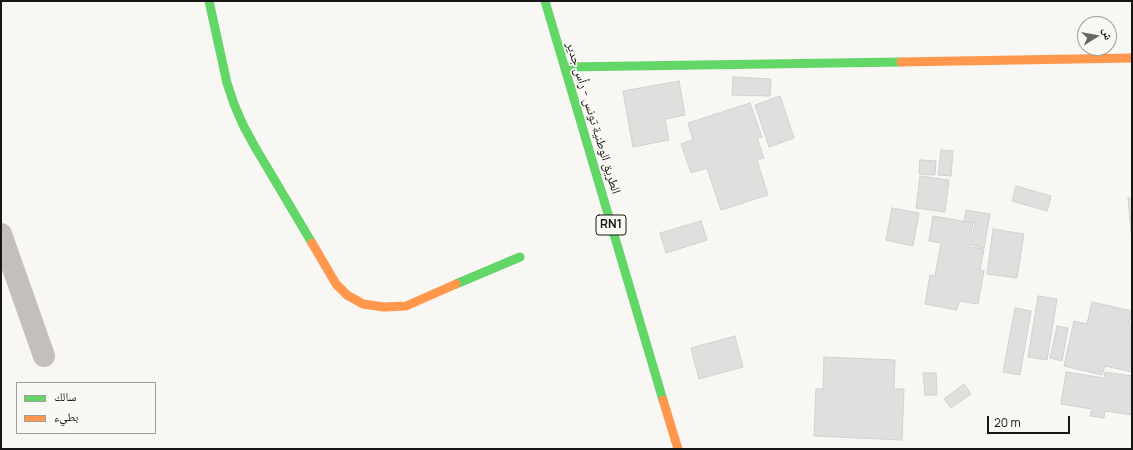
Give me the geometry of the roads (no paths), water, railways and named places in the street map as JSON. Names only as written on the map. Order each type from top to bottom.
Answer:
[{"type":"street","points":[[209,1],[227,83],[243,125],[336,284],[347,295],[363,304],[384,307],[406,306],[520,257]]},
{"type":"street","name":"الطريق الوطنية تونس - رأس جدير","points":[[545,1],[678,449]]},
{"type":"street","points":[[564,67],[1132,58]]},
{"type":"street","points":[[1,234],[44,356]]}]
